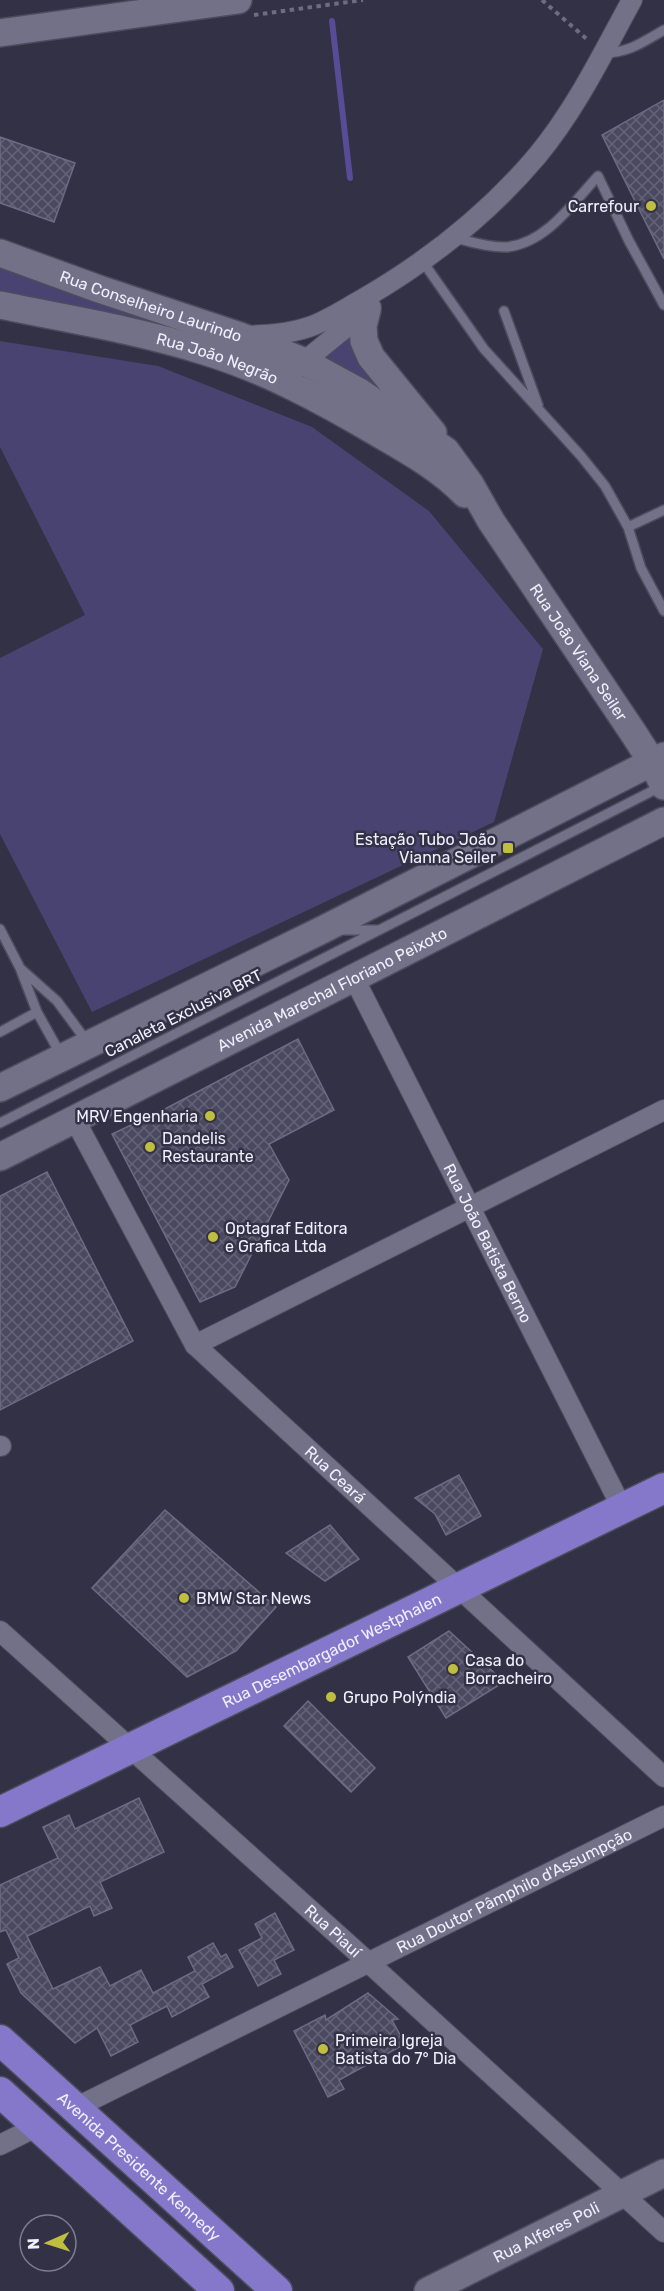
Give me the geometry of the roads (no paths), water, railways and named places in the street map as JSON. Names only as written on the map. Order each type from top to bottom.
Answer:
[{"type":"main road","name":"Rua Desembargador Westphalen","points":[[0,1812],[664,1488]]},
{"type":"main road","name":"Avenida Presidente Kennedy","points":[[0,2040],[277,2291]]},
{"type":"main road","points":[[0,2092],[219,2291]]},
{"type":"main road","points":[[185,2260],[214,2234]]},
{"type":"street","points":[[0,33],[238,0]]},
{"type":"street","name":"Rua João Negrão","points":[[240,336],[284,334],[310,327],[398,279],[423,262],[494,204],[538,155],[578,98],[632,0]]},
{"type":"street","name":"Rua Conselheiro Laurindo","points":[[0,253],[240,336],[303,361]]},
{"type":"street","name":"Rua João Negrão","points":[[0,305],[147,335],[206,351],[280,381],[367,310],[398,279]]},
{"type":"street","points":[[367,310],[363,326],[364,341],[371,357],[414,408],[446,451]]},
{"type":"street","name":"Rua João Viana Seiler","points":[[303,361],[358,391],[446,451],[662,775]]},
{"type":"street","name":"Rua João Viana Seiler","points":[[280,381],[337,409],[423,459],[460,488],[491,521]]},
{"type":"street","points":[[0,1088],[322,930],[662,775]]},
{"type":"street","name":"Avenida Marechal Floriano Peixoto","points":[[0,1158],[664,821]]},
{"type":"street","name":"Rua João Batista Berno","points":[[354,978],[622,1508]]},
{"type":"street","points":[[195,1346],[664,1110]]},
{"type":"street","name":"Rua Ceará","points":[[75,1120],[195,1346],[664,1778]]},
{"type":"street","name":"Rua Piauí","points":[[0,1631],[664,2232]]},
{"type":"street","name":"Rua Doutor Pâmphilo d'Assumpção","points":[[75,2108],[664,1816]]},
{"type":"street","points":[[0,2145],[39,2126]]},
{"type":"street","name":"Rua Alferes Poli","points":[[428,2291],[664,2173]]},
{"type":"lane","points":[[603,53],[619,53],[633,48],[664,30]]},
{"type":"lane","points":[[452,237],[483,245],[508,247],[542,235],[598,176],[629,241],[664,305]]},
{"type":"lane","points":[[423,262],[484,349],[605,486],[628,527],[641,568],[664,611]]},
{"type":"lane","points":[[504,311],[539,410]]},
{"type":"lane","points":[[628,527],[664,510]]},
{"type":"lane","name":"Canaleta Exclusiva BRT","points":[[0,1123],[380,930],[662,775]]},
{"type":"lane","points":[[0,929],[20,968],[37,1012],[62,1057]]},
{"type":"lane","name":"Canaleta Exclusiva BRT","points":[[322,930],[380,930]]},
{"type":"lane","points":[[20,968],[57,1001],[89,1044]]},
{"type":"lane","points":[[0,1032],[37,1012]]},
{"type":"waterway","points":[[332,21],[350,178]]},
{"type":"place","name":"Carrefour","points":[[651,206]]},
{"type":"place","name":"Estação Tubo João Vianna Seiler","points":[[508,848]]},
{"type":"place","name":"MRV Engenharia","points":[[210,1116]]},
{"type":"place","name":"Dandelis Restaurante","points":[[150,1147]]},
{"type":"place","name":"Optagraf Editora e Grafica Ltda","points":[[213,1237]]},
{"type":"place","name":"BMW Star News","points":[[184,1598]]},
{"type":"place","name":"Casa do Borracheiro","points":[[453,1669]]},
{"type":"place","name":"Grupo Polýndia","points":[[331,1697]]},
{"type":"place","name":"Primeira Igreja Batista do 7° Dia","points":[[323,2049]]}]
